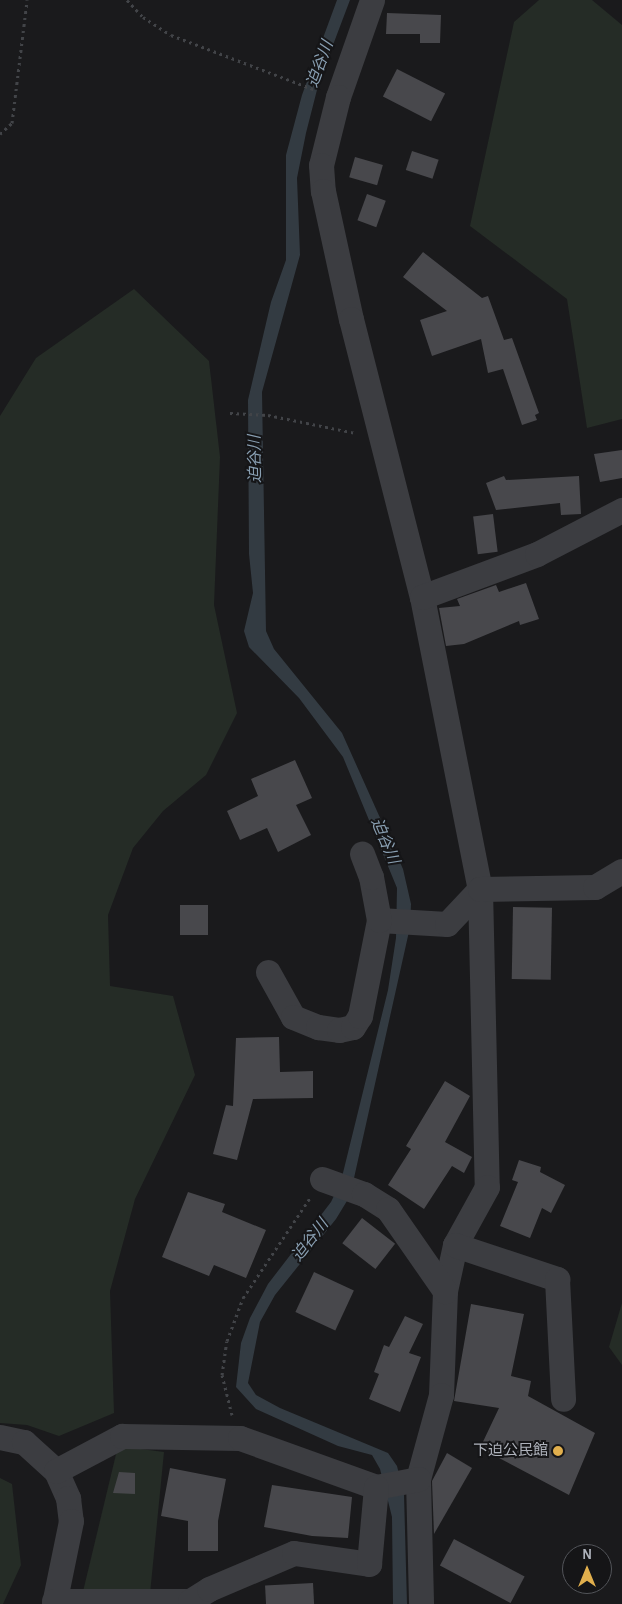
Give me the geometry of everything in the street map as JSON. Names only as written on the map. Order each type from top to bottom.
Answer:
[{"type":"street","points":[[372,0],[338,97],[321,165],[331,227],[381,438],[422,597],[480,889],[487,1186],[456,1245],[445,1291],[442,1395],[412,1480],[420,1604]]},
{"type":"street","points":[[422,597],[537,554],[622,510]]},
{"type":"street","points":[[268,972],[293,1017],[325,1028],[339,1030],[353,1027],[360,1016],[383,920],[371,877],[362,854]]},
{"type":"street","points":[[383,920],[447,924],[480,889],[595,887],[622,871]]},
{"type":"street","points":[[328,1181],[364,1194],[388,1209],[445,1291]]},
{"type":"street","points":[[456,1245],[557,1279],[563,1399]]},
{"type":"street","points":[[56,1471],[122,1436],[240,1438],[376,1487],[412,1480]]},
{"type":"street","points":[[0,1437],[24,1442],[56,1471],[68,1498],[71,1521],[54,1602],[190,1601],[211,1596],[294,1553],[369,1564],[376,1487]]},
{"type":"path","points":[[0,134],[12,123],[27,0]]},
{"type":"path","points":[[126,0],[143,17],[171,35],[319,91]]},
{"type":"path","points":[[230,413],[268,415],[381,438]]},
{"type":"path","points":[[240,1438],[222,1376],[226,1341],[243,1298],[328,1181]]},
{"type":"shaded area","points":[[539,0],[592,0],[622,25],[622,419],[587,428],[567,299],[470,226],[514,22]]},
{"type":"shaded area","points":[[134,289],[209,361],[220,457],[214,605],[237,713],[206,775],[163,811],[133,848],[108,915],[110,986],[173,996],[195,1075],[135,1199],[110,1291],[114,1413],[59,1436],[27,1425],[0,1423],[0,416],[36,358]]},
{"type":"shaded area","points":[[622,1303],[622,1365],[609,1347]]},
{"type":"shaded area","points":[[118,1446],[164,1452],[149,1604],[80,1604]]},
{"type":"shaded area","points":[[0,1478],[12,1484],[21,1565],[3,1604],[0,1604]]},
{"type":"water","name":"迫谷川","points":[[337,0],[350,0],[319,82],[306,133],[297,178],[300,255],[262,392],[266,631],[274,649],[342,733],[403,869],[411,904],[410,927],[350,1196],[336,1219],[275,1295],[260,1322],[248,1383],[256,1395],[280,1408],[388,1453],[397,1466],[404,1494],[407,1604],[393,1604],[392,1517],[380,1469],[372,1455],[338,1446],[256,1409],[236,1387],[241,1343],[250,1318],[268,1284],[331,1202],[341,1181],[388,990],[396,938],[397,888],[343,757],[299,698],[249,647],[244,631],[253,593],[249,554],[248,400],[271,302],[286,260],[286,155],[302,95]]},
{"type":"building","points":[[387,13],[441,15],[440,43],[420,43],[420,34],[386,34]]},
{"type":"building","points":[[397,69],[445,94],[431,121],[383,97]]},
{"type":"building","points":[[412,151],[439,160],[432,179],[406,170]]},
{"type":"building","points":[[355,157],[383,165],[377,185],[349,177]]},
{"type":"building","points":[[367,194],[386,201],[376,227],[357,220]]},
{"type":"building","points":[[423,252],[482,298],[488,296],[504,340],[512,338],[539,413],[535,415],[537,420],[522,425],[503,369],[488,373],[481,339],[432,356],[420,320],[447,311],[403,277]]},
{"type":"building","points":[[622,450],[622,478],[600,482],[594,454]]},
{"type":"building","points":[[504,476],[506,480],[579,476],[581,514],[561,515],[560,503],[496,510],[486,483]]},
{"type":"building","points":[[493,514],[498,552],[478,554],[473,516]]},
{"type":"building","points":[[526,583],[539,619],[520,625],[519,621],[464,644],[446,646],[439,608],[460,606],[457,599],[496,585],[499,592]]},
{"type":"building","points":[[295,760],[312,798],[296,805],[311,835],[278,852],[267,828],[240,840],[227,811],[258,796],[251,779]]},
{"type":"building","points":[[180,905],[208,905],[208,935],[180,935]]},
{"type":"building","points":[[513,907],[552,908],[551,980],[512,979]]},
{"type":"building","points":[[279,1037],[280,1072],[313,1071],[313,1098],[253,1099],[237,1160],[213,1154],[226,1105],[233,1106],[236,1038]]},
{"type":"building","points":[[445,1081],[470,1096],[445,1142],[472,1157],[464,1173],[452,1166],[424,1209],[388,1185],[411,1149],[406,1146]]},
{"type":"building","points":[[519,1160],[541,1167],[540,1172],[565,1185],[551,1213],[542,1208],[530,1238],[500,1226],[518,1182],[512,1180]]},
{"type":"building","points":[[188,1192],[225,1204],[222,1212],[266,1230],[246,1278],[214,1265],[209,1276],[162,1257]]},
{"type":"building","points":[[362,1218],[395,1244],[375,1269],[342,1243]]},
{"type":"building","points":[[314,1272],[354,1291],[335,1330],[295,1312]]},
{"type":"building","points":[[471,1304],[524,1314],[511,1376],[531,1381],[528,1396],[595,1433],[569,1495],[480,1448],[499,1408],[454,1401]]},
{"type":"building","points":[[405,1316],[423,1324],[409,1353],[421,1357],[400,1412],[369,1399],[379,1374],[374,1372],[384,1345],[389,1347]]},
{"type":"building","points":[[447,1453],[472,1468],[434,1534],[432,1481]]},
{"type":"building","points":[[170,1468],[226,1479],[218,1521],[218,1551],[188,1551],[188,1521],[161,1516]]},
{"type":"building","points":[[119,1472],[135,1473],[135,1494],[113,1493]]},
{"type":"building","points":[[272,1485],[352,1497],[348,1538],[312,1536],[264,1527]]},
{"type":"building","points":[[454,1539],[525,1577],[511,1603],[440,1565]]},
{"type":"building","points":[[313,1583],[314,1604],[266,1604],[265,1586]]},
{"type":"place","name":"下迫公民館","points":[[558,1451]]}]
